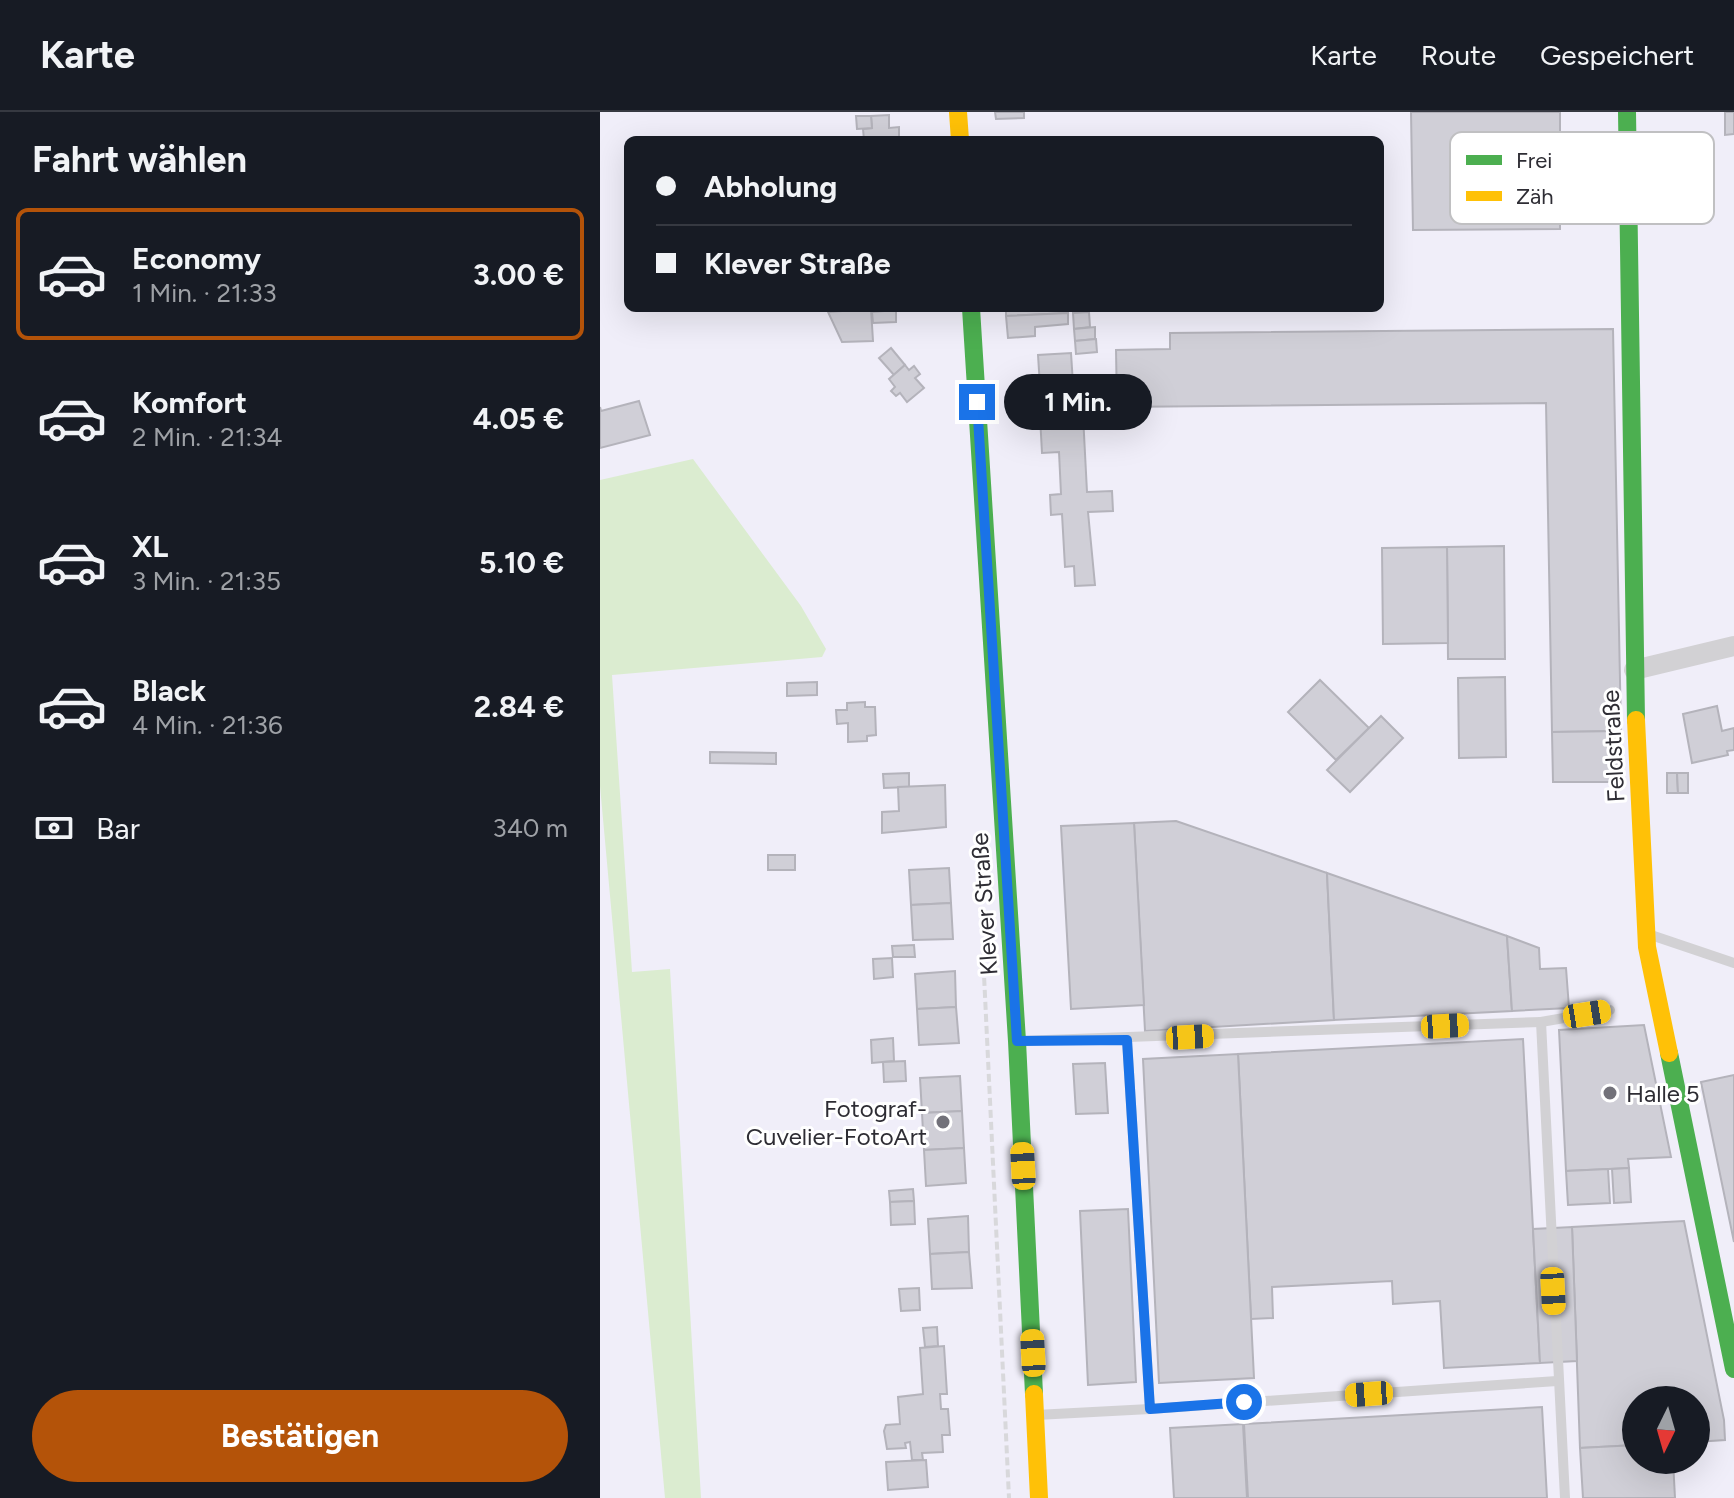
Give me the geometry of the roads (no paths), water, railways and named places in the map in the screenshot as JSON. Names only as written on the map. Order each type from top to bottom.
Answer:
[{"type":"street","points":[[958,112],[960,136]]},
{"type":"street","name":"Feldstraße","points":[[1627,112],[1627,132]]},
{"type":"street","name":"Feldstraße","points":[[1628,224],[1634,670],[1646,934],[1734,1369]]},
{"type":"street","name":"Klever Straße","points":[[971,312],[1017,1041],[1039,1498]]},
{"type":"street","points":[[1634,670],[1734,646]]},
{"type":"lane","points":[[1646,934],[1734,963]]},
{"type":"lane","points":[[1017,1041],[1127,1040],[1541,1022],[1610,1010]]},
{"type":"lane","points":[[1541,1022],[1565,1498]]},
{"type":"lane","points":[[1127,1040],[1150,1409]]},
{"type":"lane","points":[[1036,1415],[1557,1381]]},
{"type":"place","name":"Halle 5","points":[[1610,1093]]},
{"type":"place","name":"Fotograf- Cuvelier-FotoArt","points":[[943,1122]]}]
